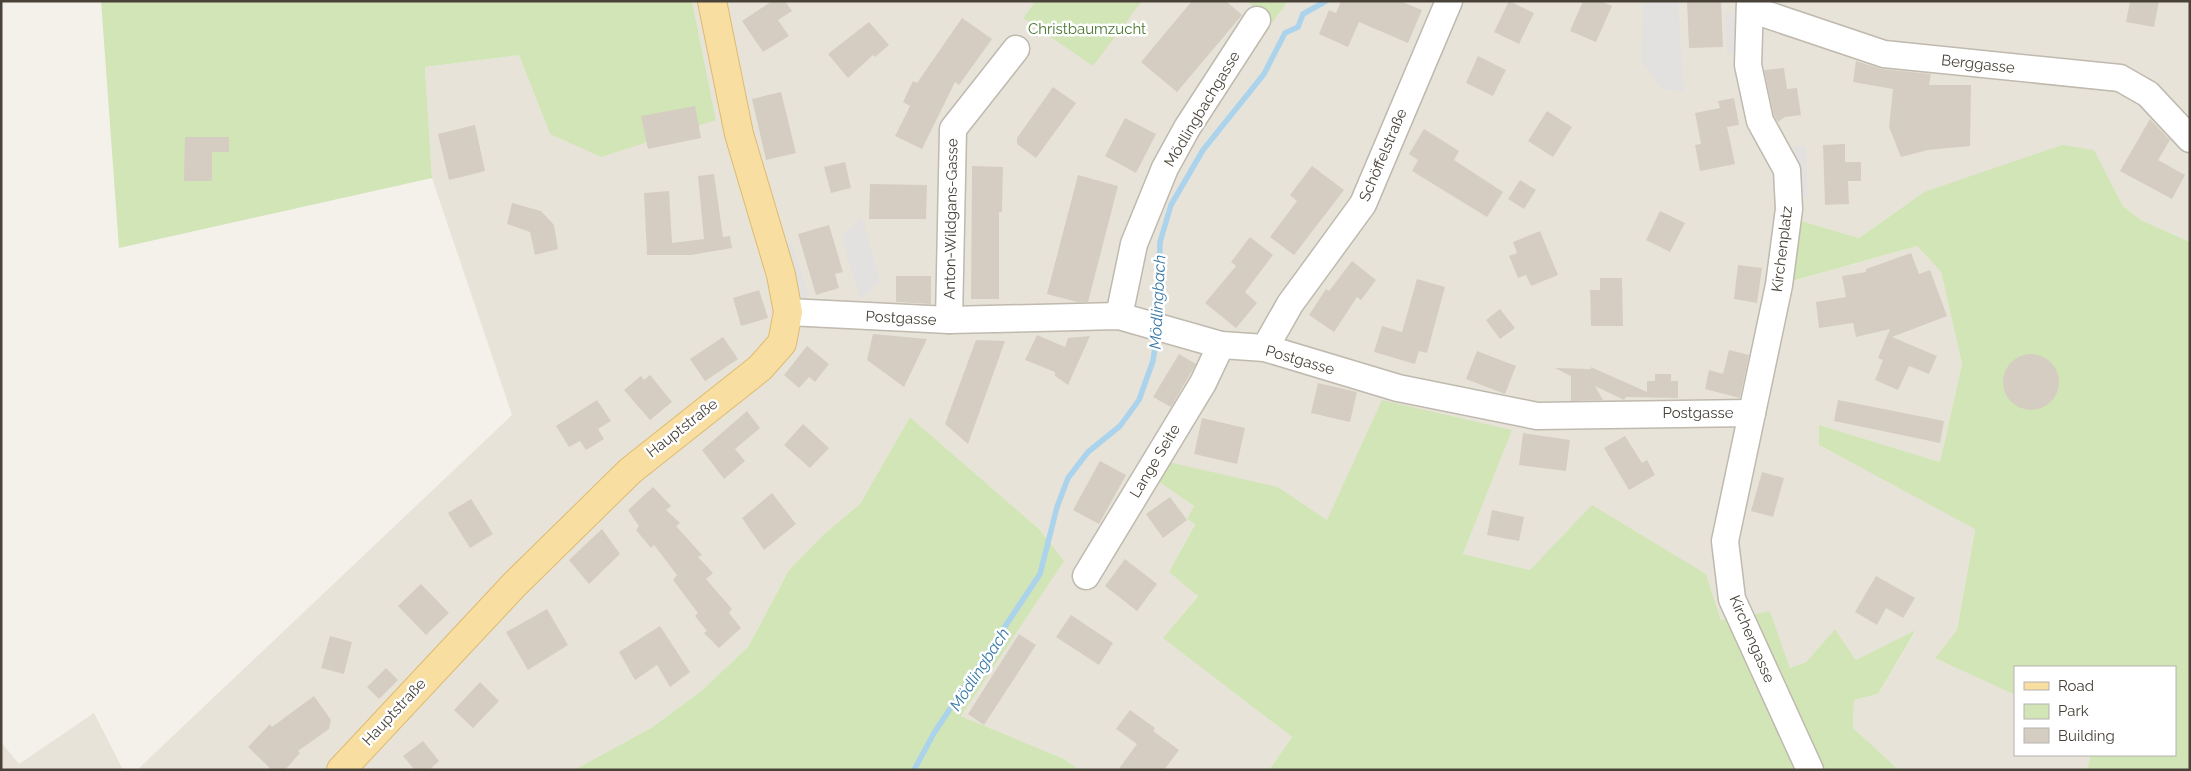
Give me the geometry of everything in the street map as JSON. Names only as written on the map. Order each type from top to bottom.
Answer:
[{"type":"main road","name":"Hauptstraße","points":[[341,770],[514,585],[630,471],[760,368],[782,343],[788,312],[781,275],[739,134],[712,1]]},
{"type":"street","name":"Schöffelstraße","points":[[1265,348],[1290,304],[1363,204],[1449,1]]},
{"type":"street","name":"Berggasse","points":[[1750,5],[1884,54],[2120,78],[2148,94],[2190,139]]},
{"type":"street","name":"Kirchenplatz","points":[[1750,5],[1748,65],[1760,121],[1787,170],[1789,209],[1779,285],[1752,413]]},
{"type":"street","name":"Mödlingbachgasse","points":[[1119,316],[1134,244],[1166,168],[1187,128],[1257,20]]},
{"type":"street","name":"Anton-Wildgans-Gasse","points":[[949,320],[953,130],[1016,49]]},
{"type":"street","name":"Postgasse","points":[[788,312],[949,320],[1119,316],[1221,344],[1265,348],[1398,388],[1537,416],[1752,413]]},
{"type":"street","name":"Lange Seite","points":[[1086,576],[1203,383],[1221,344]]},
{"type":"street","name":"Kirchengasse","points":[[1752,413],[1725,540],[1732,599],[1810,770]]},
{"type":"shaded area","points":[[692,1],[2190,1],[2190,242],[2141,220],[2123,206],[2094,151],[1924,192],[1859,238],[1798,220],[1790,282],[1917,246],[1941,272],[1962,364],[1940,462],[1819,425],[1819,445],[1975,528],[1957,630],[1936,658],[2014,695],[2014,756],[2088,756],[2090,758],[2087,770],[1894,770],[1896,767],[1853,728],[1854,700],[1878,694],[1916,631],[1856,660],[1835,629],[1806,662],[1790,668],[1770,611],[1721,620],[1706,574],[1530,570],[1463,554],[1511,430],[1327,520],[1278,487],[1153,477],[1194,506],[1195,523],[1169,572],[1198,595],[1164,638],[1292,737],[1269,770],[1080,770],[1064,759],[961,716],[1063,561],[1039,529],[910,417],[860,504],[823,535],[789,570],[748,647],[700,692],[651,728],[574,770],[137,770],[512,415],[432,178],[425,67],[519,55],[550,134],[716,120]]},
{"type":"shaded area","points":[[1643,1],[1678,1],[1684,92],[1662,89],[1641,61]]},
{"type":"shaded area","points":[[1737,12],[1738,54],[1727,54],[1726,13]]},
{"type":"shaded area","points":[[1806,146],[1808,197],[1795,198],[1793,147]]},
{"type":"shaded area","points":[[862,217],[880,281],[860,300],[842,236]]},
{"type":"shaded area","points":[[791,240],[809,296],[800,303],[784,247]]},
{"type":"shaded area","points":[[94,713],[123,770],[1,770],[1,742],[19,764]]},
{"type":"green space","points":[[101,1],[692,1],[716,120],[601,157],[550,134],[519,55],[425,67],[432,178],[119,248]]},
{"type":"green space","name":"Christbaumzucht","points":[[1036,1],[1142,1],[1093,66],[1023,18]]},
{"type":"green space","points":[[1247,1],[1288,1],[1272,23]]},
{"type":"green space","points":[[2062,145],[2094,150],[2123,206],[2141,220],[2190,242],[2190,770],[2087,770],[2090,758],[2088,756],[2176,756],[2176,666],[2014,666],[2014,695],[1935,658],[1957,630],[1975,529],[1819,445],[1819,425],[1940,462],[1962,364],[1941,272],[1917,246],[1789,282],[1798,220],[1859,238],[1924,192]]},
{"type":"green space","points":[[1382,400],[1512,430],[1463,554],[1530,570],[1592,505],[1706,574],[1721,620],[1770,611],[1790,668],[1806,662],[1835,629],[1856,660],[1916,630],[1878,694],[1854,700],[1853,728],[1896,767],[1894,770],[1269,770],[1292,737],[1163,638],[1198,596],[1169,572],[1195,524],[1187,519],[1194,506],[1152,477],[1164,461],[1278,487],[1327,520]]},
{"type":"green space","points":[[910,417],[1039,529],[1064,561],[961,716],[1064,759],[1080,770],[574,770],[651,728],[700,692],[748,647],[789,570],[823,535],[860,504]]},
{"type":"building","points":[[772,1],[785,1],[792,11],[778,20],[789,36],[763,52],[742,21]]},
{"type":"building","points":[[1192,1],[1226,1],[1242,15],[1177,92],[1141,62]]},
{"type":"building","points":[[1341,1],[1400,1],[1422,10],[1408,43],[1359,22],[1348,47],[1319,34],[1329,10],[1336,13]]},
{"type":"building","points":[[1509,1],[1534,13],[1519,44],[1494,32]]},
{"type":"building","points":[[1583,1],[1601,1],[1612,6],[1596,42],[1570,31]]},
{"type":"building","points":[[1687,1],[1721,1],[1723,47],[1689,48]]},
{"type":"building","points":[[2130,1],[2159,1],[2154,27],[2126,22]]},
{"type":"building","points":[[962,18],[992,39],[959,85],[955,82],[922,149],[895,136],[910,106],[903,102],[913,81],[917,83]]},
{"type":"building","points":[[869,22],[889,45],[875,57],[873,55],[848,78],[828,54]]},
{"type":"building","points":[[1478,56],[1506,70],[1493,96],[1466,83]]},
{"type":"building","points":[[1856,61],[1882,69],[1931,74],[1929,85],[1971,85],[1970,146],[1928,150],[1901,157],[1889,127],[1893,89],[1853,82]]},
{"type":"building","points":[[1784,68],[1787,89],[1797,88],[1801,115],[1785,117],[1778,122],[1774,116],[1764,70]]},
{"type":"building","points":[[1053,87],[1076,103],[1036,158],[1017,144],[1017,138]]},
{"type":"building","points":[[781,92],[796,153],[766,160],[752,99]]},
{"type":"building","points":[[1734,98],[1739,125],[1727,127],[1735,164],[1700,171],[1695,145],[1701,144],[1695,113],[1720,108],[1718,101]]},
{"type":"building","points":[[695,106],[701,138],[648,149],[641,116]]},
{"type":"building","points":[[1547,111],[1572,127],[1553,157],[1528,141]]},
{"type":"building","points":[[1125,118],[1156,134],[1136,173],[1105,156]]},
{"type":"building","points":[[2150,119],[2170,140],[2158,160],[2185,175],[2172,199],[2120,171]]},
{"type":"building","points":[[475,125],[485,171],[449,180],[438,134]]},
{"type":"building","points":[[1424,129],[1459,151],[1454,160],[1503,192],[1487,217],[1412,171],[1418,160],[1409,154]]},
{"type":"building","points":[[185,137],[229,137],[229,152],[212,152],[212,181],[184,181]]},
{"type":"building","points":[[1845,144],[1845,162],[1861,162],[1861,181],[1848,181],[1849,204],[1825,205],[1823,145]]},
{"type":"building","points":[[845,162],[851,188],[831,193],[824,167]]},
{"type":"building","points":[[972,166],[1003,167],[1002,212],[999,212],[999,299],[971,299]]},
{"type":"building","points":[[1312,166],[1344,190],[1294,255],[1270,237],[1297,201],[1290,195]]},
{"type":"building","points":[[714,174],[723,237],[730,236],[732,248],[691,255],[647,255],[644,193],[669,191],[672,243],[704,239],[698,176]]},
{"type":"building","points":[[1078,175],[1118,186],[1088,302],[1077,302],[1047,294]]},
{"type":"building","points":[[1520,180],[1536,190],[1524,209],[1508,199]]},
{"type":"building","points":[[870,184],[927,185],[926,219],[869,219]]},
{"type":"building","points":[[512,203],[541,211],[554,225],[558,249],[535,255],[530,232],[507,224]]},
{"type":"building","points":[[1660,211],[1685,223],[1670,252],[1646,240]]},
{"type":"building","points":[[829,225],[843,272],[835,274],[839,288],[816,295],[798,234]]},
{"type":"building","points":[[1540,231],[1558,275],[1531,286],[1526,275],[1518,278],[1509,256],[1517,253],[1513,242]]},
{"type":"building","points":[[1250,237],[1273,255],[1245,292],[1257,303],[1236,328],[1205,303],[1236,266],[1231,262]]},
{"type":"building","points":[[1911,253],[1919,274],[1930,270],[1947,316],[1892,337],[1937,356],[1929,374],[1909,366],[1898,390],[1875,380],[1883,360],[1878,358],[1890,329],[1856,337],[1853,323],[1819,328],[1816,302],[1846,297],[1842,276],[1866,272],[1866,269]]},
{"type":"building","points":[[1352,261],[1376,280],[1361,300],[1357,297],[1334,332],[1309,315],[1326,289],[1329,291]]},
{"type":"building","points":[[1738,265],[1762,268],[1757,303],[1734,299]]},
{"type":"building","points":[[896,276],[931,276],[931,304],[896,302]]},
{"type":"building","points":[[1600,278],[1622,278],[1623,326],[1591,326],[1590,290],[1600,290]]},
{"type":"building","points":[[1417,279],[1445,287],[1427,353],[1419,351],[1415,364],[1374,352],[1382,326],[1402,332]]},
{"type":"building","points":[[759,290],[768,318],[741,326],[733,298]]},
{"type":"building","points":[[1500,309],[1515,328],[1500,339],[1486,320]]},
{"type":"building","points":[[873,334],[927,339],[904,387],[867,360]]},
{"type":"building","points":[[1037,335],[1065,347],[1068,338],[1090,336],[1068,385],[1055,376],[1055,372],[1025,360]]},
{"type":"building","points":[[723,337],[738,359],[705,381],[690,359]]},
{"type":"building","points":[[976,340],[1005,341],[968,444],[945,424]]},
{"type":"building","points":[[807,346],[829,364],[815,382],[809,377],[799,388],[784,375]]},
{"type":"building","points":[[1729,350],[1749,355],[1740,398],[1705,389],[1709,370],[1723,374]]},
{"type":"building","points":[[1477,351],[1516,366],[1505,394],[1466,379]]},
{"type":"building","points":[[1179,354],[1196,364],[1171,407],[1153,397]]},
{"type":"building","points":[[2031,354],[2046,359],[2054,367],[2059,382],[2054,397],[2046,405],[2031,410],[2016,405],[2008,397],[2003,382],[2008,367],[2016,359]]},
{"type":"building","points":[[1591,367],[1647,392],[1647,381],[1655,381],[1655,374],[1671,374],[1671,381],[1678,381],[1678,398],[1626,397],[1624,400],[1595,386],[1603,400],[1571,401],[1571,376],[1555,368],[1591,369]]},
{"type":"building","points":[[650,375],[672,402],[650,420],[624,390],[641,376],[644,380]]},
{"type":"building","points":[[1318,383],[1357,392],[1350,422],[1311,413]]},
{"type":"building","points":[[597,400],[611,421],[598,429],[604,439],[586,450],[580,441],[569,447],[556,426]]},
{"type":"building","points":[[1838,400],[1944,421],[1940,443],[1834,421]]},
{"type":"building","points":[[747,411],[760,428],[735,449],[745,461],[724,479],[702,450]]},
{"type":"building","points":[[1202,418],[1245,428],[1237,464],[1194,454]]},
{"type":"building","points":[[803,424],[829,448],[810,468],[784,445]]},
{"type":"building","points":[[1523,433],[1570,440],[1566,471],[1519,465]]},
{"type":"building","points":[[1625,436],[1642,463],[1647,460],[1655,475],[1629,490],[1604,448]]},
{"type":"building","points":[[1100,461],[1126,475],[1099,524],[1073,510]]},
{"type":"building","points":[[1762,472],[1784,478],[1773,517],[1751,511]]},
{"type":"building","points":[[653,487],[671,506],[666,510],[680,523],[676,526],[702,555],[698,557],[713,573],[706,579],[732,609],[729,613],[741,628],[719,648],[704,633],[707,631],[695,616],[698,613],[673,580],[677,575],[654,545],[651,548],[636,530],[639,526],[628,510]]},
{"type":"building","points":[[772,493],[796,524],[764,550],[742,518]]},
{"type":"building","points":[[1170,497],[1187,520],[1163,538],[1146,514]]},
{"type":"building","points":[[471,499],[493,534],[470,548],[448,513]]},
{"type":"building","points":[[1492,510],[1524,517],[1519,541],[1487,535]]},
{"type":"building","points":[[602,529],[620,554],[589,584],[569,560]]},
{"type":"building","points":[[1125,559],[1157,584],[1137,611],[1105,586]]},
{"type":"building","points":[[1876,576],[1915,598],[1903,618],[1886,608],[1877,625],[1855,612]]},
{"type":"building","points":[[421,584],[449,613],[426,635],[398,606]]},
{"type":"building","points":[[547,609],[568,645],[528,670],[506,632]]},
{"type":"building","points":[[1071,615],[1113,643],[1099,665],[1056,637]]},
{"type":"building","points":[[660,626],[690,672],[670,687],[657,665],[635,680],[619,652]]},
{"type":"building","points":[[1019,634],[1036,645],[984,725],[968,714]]},
{"type":"building","points":[[330,636],[352,642],[344,674],[321,668]]},
{"type":"building","points":[[386,668],[398,680],[379,699],[367,687]]},
{"type":"building","points":[[480,682],[499,701],[473,728],[454,710]]},
{"type":"building","points":[[314,696],[331,720],[329,729],[298,751],[300,753],[285,770],[272,770],[248,747],[270,724],[272,727]]},
{"type":"building","points":[[1130,710],[1155,728],[1153,731],[1179,750],[1164,770],[1118,770],[1137,744],[1116,729]]},
{"type":"building","points":[[423,741],[439,761],[429,770],[415,770],[403,756]]},
{"type":"waterway","name":"Mödlingbach","points":[[1158,320],[1160,242],[1171,205],[1203,150],[1264,74],[1285,33],[1298,27],[1303,14],[1326,1]]},
{"type":"waterway","name":"Mödlingbach","points":[[914,770],[934,733],[1040,574],[1057,507],[1068,478],[1088,452],[1120,426],[1139,400],[1153,361],[1157,334]]}]
